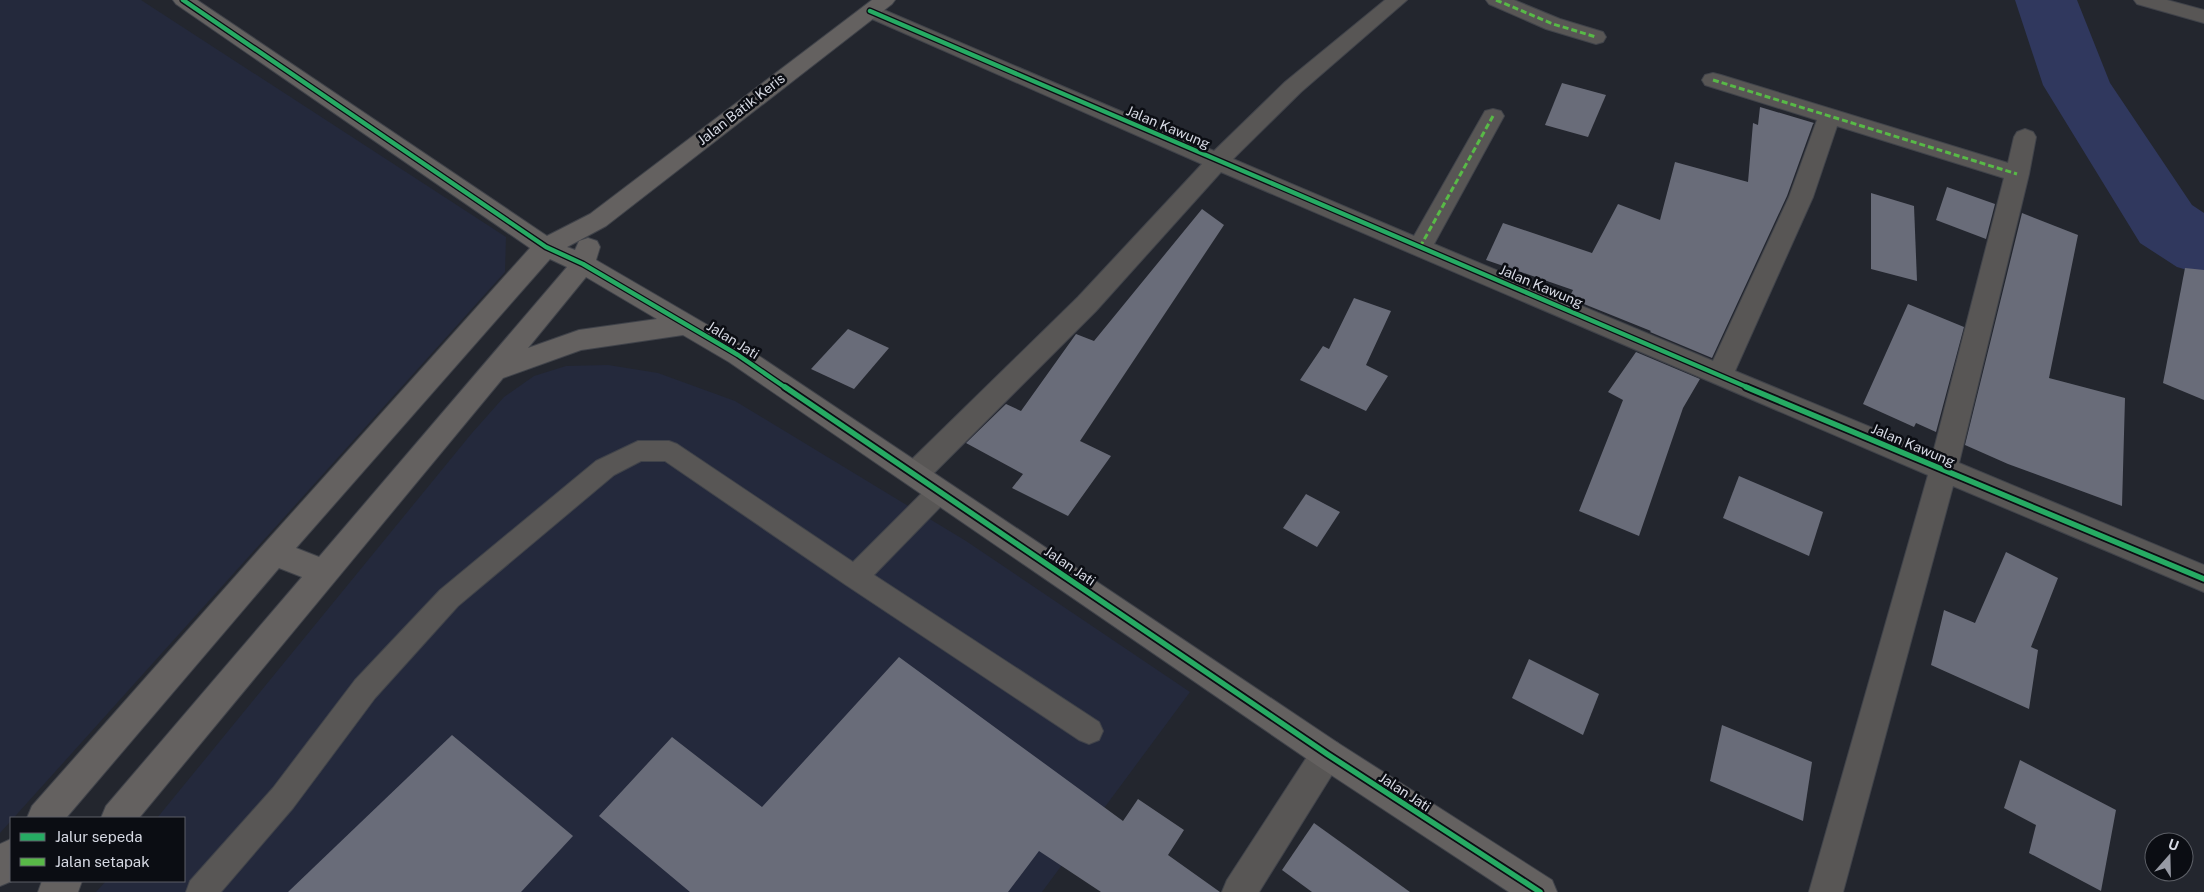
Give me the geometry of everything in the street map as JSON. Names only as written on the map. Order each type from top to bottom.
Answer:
[{"type":"street","name":"Jalan Jati","points":[[183,0],[546,247],[583,264],[738,355],[1326,754],[1540,892]]},
{"type":"street","points":[[915,474],[1087,304],[1219,160],[1293,87],[1397,0]]},
{"type":"street","points":[[1496,0],[1553,24],[1596,37]]},
{"type":"street","points":[[2144,0],[2204,18]]},
{"type":"street","name":"Jalan Batik Keris","points":[[546,247],[598,220],[877,5]]},
{"type":"street","name":"Jalan Kawung","points":[[877,5],[1219,160],[1420,247],[1943,470],[2133,547],[2204,579]]},
{"type":"street","points":[[1713,80],[2017,174]]},
{"type":"street","points":[[1420,247],[1493,116]]},
{"type":"street","points":[[1720,375],[1802,197],[1829,116]]},
{"type":"street","points":[[1826,892],[1943,470],[2025,136]]},
{"type":"street","points":[[119,817],[583,264],[598,220]]},
{"type":"street","points":[[45,817],[274,553],[546,247]]},
{"type":"street","points":[[494,370],[580,340],[687,326]]},
{"type":"street","points":[[274,553],[326,572]]},
{"type":"street","points":[[1239,892],[1326,754]]},
{"type":"street","points":[[0,869],[10,857]]},
{"type":"street","points":[[55,892],[64,882]]},
{"type":"lane","points":[[201,892],[284,798],[365,689],[449,598],[605,468],[638,451],[670,451],[855,577],[1089,731]]},
{"type":"lane","points":[[855,577],[940,491]]},
{"type":"shaded area","points":[[0,0],[141,0],[506,237],[505,272],[14,817],[10,817],[10,822],[0,833]]},
{"type":"shaded area","points":[[608,365],[658,373],[735,401],[966,541],[1190,692],[1042,892],[96,892],[105,882],[185,882],[185,817],[158,817],[472,433],[504,397],[534,376],[566,366]]},
{"type":"building","points":[[1562,83],[1606,95],[1588,137],[1545,125]]},
{"type":"building","points":[[1760,107],[1814,123],[1787,196],[1712,358],[1569,298],[1573,290],[1486,260],[1503,223],[1592,253],[1618,204],[1660,220],[1675,162],[1748,182],[1753,123],[1758,125]]},
{"type":"building","points":[[1947,187],[1995,204],[1986,239],[1936,220]]},
{"type":"building","points":[[1871,193],[1914,206],[1917,281],[1871,269]]},
{"type":"building","points":[[1202,209],[1224,225],[1080,441],[1111,456],[1068,516],[1012,488],[1023,474],[966,443],[1006,404],[1021,411],[1076,334],[1094,341]]},
{"type":"building","points":[[2022,213],[2078,235],[2049,378],[2125,398],[2122,506],[2008,464],[1965,445]]},
{"type":"building","points":[[2185,268],[2204,270],[2204,400],[2163,383]]},
{"type":"building","points":[[1354,298],[1391,311],[1366,365],[1388,376],[1366,411],[1300,380],[1323,346],[1329,349]]},
{"type":"building","points":[[1908,304],[1964,327],[1936,432],[1916,423],[1914,427],[1863,404]]},
{"type":"building","points":[[848,329],[889,348],[854,389],[811,369]]},
{"type":"building","points":[[1636,352],[1700,379],[1683,408],[1639,536],[1579,511],[1623,400],[1608,392]]},
{"type":"building","points":[[1739,476],[1823,512],[1809,556],[1723,518]]},
{"type":"building","points":[[1306,494],[1340,512],[1317,547],[1283,528]]},
{"type":"building","points":[[2006,552],[2058,578],[2031,647],[2038,650],[2029,709],[1931,665],[1944,610],[1975,623]]},
{"type":"building","points":[[899,657],[1123,821],[1138,799],[1184,830],[1168,855],[1220,892],[1101,892],[1039,851],[1008,892],[690,892],[599,816],[672,737],[762,807]]},
{"type":"building","points":[[1529,659],[1599,694],[1583,735],[1512,698]]},
{"type":"building","points":[[1722,725],[1812,762],[1803,821],[1710,781]]},
{"type":"building","points":[[452,735],[573,836],[521,892],[288,892]]},
{"type":"building","points":[[2020,760],[2116,810],[2101,891],[2029,853],[2036,825],[2004,808]]},
{"type":"building","points":[[1314,823],[1410,892],[1312,892],[1282,870]]},
{"type":"waterway","points":[[2046,0],[2077,85],[2166,224],[2204,248]]},
{"type":"marked path","points":[[1496,0],[1553,24],[1596,37]]},
{"type":"marked path","points":[[1713,80],[2017,174]]},
{"type":"marked path","points":[[1420,247],[1493,116]]},
{"type":"cycle path","points":[[183,0],[546,247],[583,264],[738,355],[1327,754],[1540,892]]},
{"type":"cycle path","points":[[870,11],[1481,274],[1848,430],[2116,540],[2204,579]]}]
